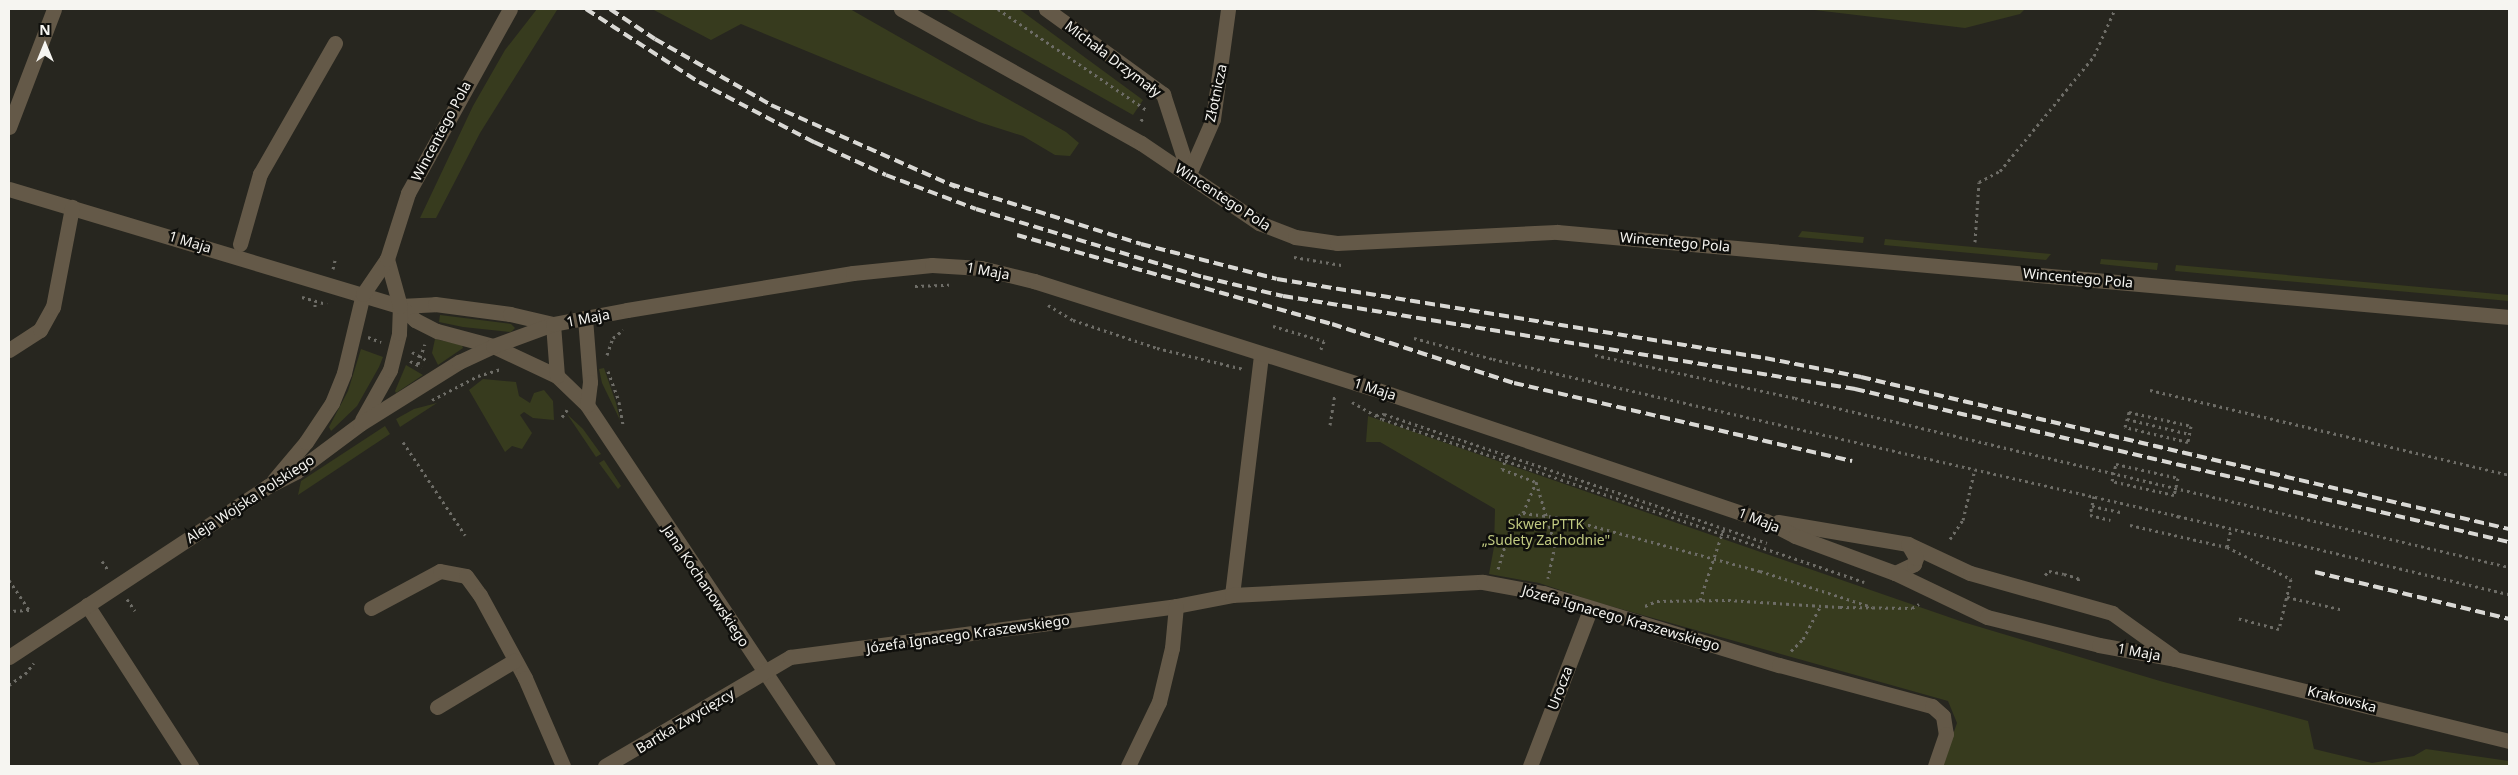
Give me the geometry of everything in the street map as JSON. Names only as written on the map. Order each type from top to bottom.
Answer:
[{"type":"street","points":[[9,127],[54,9]]},
{"type":"street","name":"Wincentego Pola","points":[[268,486],[306,442],[332,403],[344,373],[363,294],[386,259],[408,192],[510,9]]},
{"type":"street","name":"Wincentego Pola","points":[[901,9],[1106,123],[1189,174],[1259,224],[1280,233],[1337,243],[1557,232],[2509,317]]},
{"type":"street","name":"Michała Drzymały","points":[[1046,9],[1163,94],[1189,174]]},
{"type":"street","name":"Złotnicza","points":[[1189,174],[1213,119],[1228,9]]},
{"type":"street","points":[[240,244],[260,174],[335,43]]},
{"type":"street","name":"1 Maja","points":[[9,189],[400,306],[435,304],[510,314],[552,324]]},
{"type":"street","points":[[9,350],[40,330],[53,307],[72,208]]},
{"type":"street","points":[[360,424],[390,370],[399,333],[400,306],[386,259]]},
{"type":"street","name":"1 Maja","points":[[400,306],[415,320],[437,331],[493,346],[552,324],[585,318],[853,273],[932,265],[964,266],[1034,281],[1766,520],[1795,536],[1895,573],[1987,617],[2100,645],[2175,659]]},
{"type":"street","points":[[585,318],[588,363],[587,405]]},
{"type":"street","points":[[552,324],[557,376]]},
{"type":"street","name":"Aleja Wojska Polskiego","points":[[9,657],[268,486],[297,471],[360,424],[459,362],[493,346]]},
{"type":"street","name":"Jana Kochanowskiego","points":[[493,346],[557,376],[587,405],[763,673],[828,766]]},
{"type":"street","points":[[1232,595],[1261,354]]},
{"type":"street","points":[[1766,520],[1908,544],[1970,573],[2112,613],[2175,659]]},
{"type":"street","points":[[1895,573],[1914,564],[1916,558],[1908,544]]},
{"type":"street","points":[[370,608],[440,571],[466,576],[480,595],[514,661],[525,678],[563,766]]},
{"type":"street","name":"Józefa Ignacego Kraszewskiego","points":[[763,673],[790,657],[1176,606],[1232,595],[1483,582],[1543,593],[1590,610],[1779,665],[1932,706],[1943,716],[1946,734],[1935,766]]},
{"type":"street","points":[[88,605],[191,766]]},
{"type":"street","points":[[1128,766],[1159,702],[1172,648],[1176,606]]},
{"type":"street","name":"Urocza","points":[[1530,766],[1590,610]]},
{"type":"street","name":"Krakowska","points":[[2175,659],[2509,741]]},
{"type":"street","points":[[437,707],[514,661]]},
{"type":"street","name":"Bartka Zwycięzcy","points":[[605,766],[763,673]]},
{"type":"path","points":[[998,9],[1148,111]]},
{"type":"path","points":[[1975,242],[1979,182],[2000,171],[2094,56],[2115,9]]},
{"type":"path","points":[[1141,121],[1144,116]]},
{"type":"path","points":[[1294,257],[1342,265]]},
{"type":"path","points":[[911,286],[960,285]]},
{"type":"path","points":[[300,296],[334,306]]},
{"type":"path","points":[[1043,302],[1073,320],[1157,348],[1230,366]]},
{"type":"path","points":[[1272,326],[1324,341],[1321,349]]},
{"type":"path","points":[[606,360],[614,338],[629,327]]},
{"type":"path","points":[[366,336],[386,344]]},
{"type":"path","points":[[418,364],[428,337]]},
{"type":"path","points":[[1414,338],[1503,361],[2094,496],[2509,594]]},
{"type":"path","points":[[409,351],[421,355],[434,367]]},
{"type":"path","points":[[1595,355],[1795,398],[2509,567]]},
{"type":"path","points":[[607,367],[619,402]]},
{"type":"path","points":[[443,397],[487,372],[509,369]]},
{"type":"path","points":[[2150,390],[2509,475]]},
{"type":"path","points":[[1330,424],[1335,395]]},
{"type":"path","points":[[562,417],[568,410],[564,406]]},
{"type":"path","points":[[2129,412],[2191,426],[2188,442],[2125,427],[2127,419],[2129,412]]},
{"type":"path","points":[[1384,414],[1507,456],[1861,575],[1872,583],[1505,461],[1376,415],[1384,414]]},
{"type":"path","points":[[2127,419],[2189,434]]},
{"type":"path","points":[[403,442],[465,535]]},
{"type":"path","points":[[1507,456],[1502,469],[1536,482]]},
{"type":"path","points":[[2116,464],[2178,478],[2176,487],[2174,495],[2112,481],[2116,464]]},
{"type":"path","points":[[1950,539],[1964,520],[1975,469]]},
{"type":"path","points":[[1523,513],[1536,482]]},
{"type":"path","points":[[1536,482],[1555,546],[1548,578]]},
{"type":"path","points":[[2094,496],[2090,515],[2110,520]]},
{"type":"path","points":[[2092,506],[2121,512]]},
{"type":"path","points":[[1498,569],[1513,519],[1523,513],[1547,515],[1714,559],[1872,607]]},
{"type":"path","points":[[2130,524],[2227,548],[2291,579],[2279,629],[2237,618]]},
{"type":"path","points":[[1700,600],[1724,528]]},
{"type":"path","points":[[2227,548],[2231,529]]},
{"type":"path","points":[[102,561],[110,573]]},
{"type":"path","points":[[2064,574],[2065,569]]},
{"type":"path","points":[[2046,575],[2049,571],[2064,574],[2078,578],[2079,582]]},
{"type":"path","points":[[9,580],[29,610],[9,611]]},
{"type":"path","points":[[126,596],[135,611]]},
{"type":"path","points":[[2287,597],[2344,610]]},
{"type":"path","points":[[1657,601],[1700,600],[1912,608],[1920,604]]},
{"type":"path","points":[[1779,665],[1802,639],[1821,605]]},
{"type":"path","points":[[9,688],[26,676]]},
{"type":"green space","points":[[537,9],[557,10],[480,133],[436,218],[420,218],[473,106],[505,50]]},
{"type":"green space","points":[[652,9],[850,9],[1066,132],[1079,143],[1070,156],[1055,155],[1023,136],[979,122],[741,24],[711,40]]},
{"type":"green space","points":[[945,9],[1019,9],[1143,100],[1133,115]]},
{"type":"green space","points":[[1806,9],[2025,9],[2020,14],[1965,28]]},
{"type":"green space","points":[[1802,231],[1864,237],[1863,243],[1798,237]]},
{"type":"green space","points":[[1885,239],[2051,254],[2046,260],[1884,245]]},
{"type":"green space","points":[[2101,259],[2158,263],[2157,270],[2100,264]]},
{"type":"green space","points":[[2176,265],[2509,295],[2509,301],[2175,271]]},
{"type":"green space","points":[[440,315],[511,324],[515,328],[511,332],[463,327],[439,322]]},
{"type":"green space","points":[[435,339],[462,345],[463,348],[438,365],[432,353]]},
{"type":"green space","points":[[361,349],[383,357],[357,406],[331,431],[329,427],[348,391]]},
{"type":"green space","points":[[406,365],[423,375],[396,393],[395,391]]},
{"type":"green space","points":[[604,368],[620,420],[602,383],[599,369]]},
{"type":"green space","points":[[483,379],[516,382],[519,396],[530,403],[534,393],[544,390],[553,401],[554,420],[533,418],[524,412],[520,415],[532,433],[522,449],[512,446],[505,452],[469,390]]},
{"type":"green space","points":[[437,403],[400,427],[396,419],[414,409]]},
{"type":"green space","points":[[567,414],[583,429],[601,454],[596,457]]},
{"type":"green space","name":"Skwer PTTK „Sudety Zachodnie\"","points":[[1368,416],[1963,622],[2160,681],[2308,721],[2314,749],[2372,763],[2414,756],[2426,749],[2509,761],[2509,766],[1942,766],[1957,723],[1948,701],[1596,602],[1539,583],[1489,574],[1494,547],[1495,509],[1380,442],[1366,442]]},
{"type":"green space","points":[[385,426],[390,434],[298,495],[301,481]]},
{"type":"green space","points":[[604,460],[621,486],[618,489],[599,463]]},
{"type":"railway","points":[[586,9],[699,82],[814,142],[886,175],[976,209],[1203,277],[1283,296],[1855,389],[2509,542]]},
{"type":"railway","points":[[610,9],[655,39],[771,105],[956,187]]},
{"type":"railway","points":[[950,184],[1141,244],[1277,279],[1765,358],[1861,377],[2509,529]]},
{"type":"railway","points":[[1017,235],[1332,324],[1514,383],[1852,461]]},
{"type":"railway","points":[[2315,572],[2509,619]]}]
